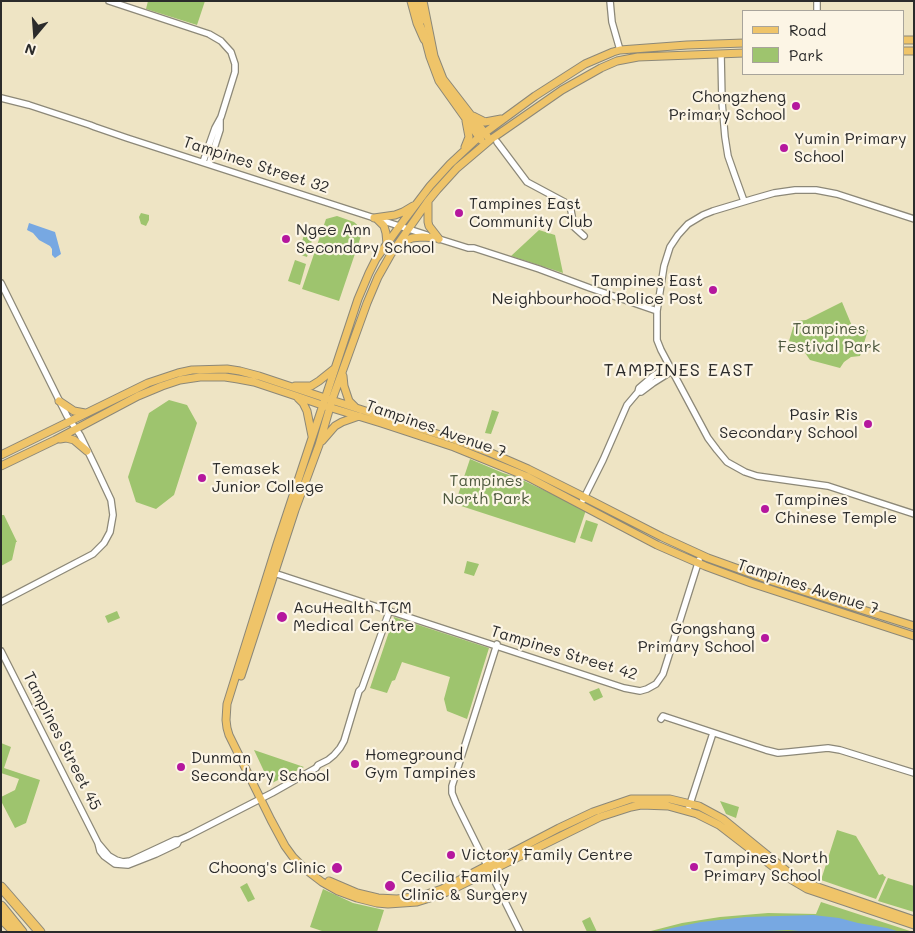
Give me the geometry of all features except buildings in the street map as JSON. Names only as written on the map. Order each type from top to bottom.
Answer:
[{"type":"highway","points":[[412,1],[425,39]]},
{"type":"highway","points":[[1,887],[40,932]]},
{"type":"highway","points":[[1,906],[22,932]]},
{"type":"highway","points":[[1,918],[15,932]]},
{"type":"main road","points":[[418,1],[425,39],[432,65],[439,81],[468,116],[486,122],[504,118]]},
{"type":"main road","points":[[422,1],[434,56],[443,79],[482,135],[491,142]]},
{"type":"main road","points":[[272,573],[319,445],[334,369],[366,280],[376,260],[399,227],[438,178],[464,150],[504,118],[586,64],[613,52],[687,45],[742,43]]},
{"type":"main road","points":[[742,53],[638,57],[617,61],[602,68],[562,90],[491,142],[449,176],[428,201],[385,264],[357,330],[343,373],[327,403],[313,438],[230,706],[231,724],[234,735],[262,797],[289,852],[298,863],[322,882],[352,897],[388,904],[417,902],[440,895],[586,814],[630,799],[652,798],[670,799],[691,808],[719,825],[785,876],[807,889],[914,925]]},
{"type":"main road","points":[[574,72],[602,68]]},
{"type":"main road","points":[[464,150],[469,137],[468,116]]},
{"type":"main road","points":[[428,201],[429,226],[438,238]]},
{"type":"main road","points":[[375,218],[401,213],[418,203]]},
{"type":"main road","points":[[375,218],[384,226],[387,244]]},
{"type":"main road","points":[[397,246],[405,240],[412,238],[438,238]]},
{"type":"main road","name":"Tampines Avenue 7","points":[[1,455],[148,383],[192,370],[227,369],[259,376],[360,416],[454,447],[582,500],[701,554],[784,585],[914,626]]},
{"type":"main road","points":[[288,386],[310,386],[334,369]]},
{"type":"main road","points":[[343,373],[344,386],[349,401],[357,408]]},
{"type":"main road","name":"Tampines Avenue 7","points":[[1,466],[152,390],[170,383],[191,378],[238,379],[254,382],[296,396],[357,408],[429,430],[491,453],[528,469],[582,500],[613,522],[657,545],[698,563],[751,583],[914,636]]},
{"type":"main road","points":[[296,396],[307,410],[313,438]]},
{"type":"main road","points":[[60,401],[70,410],[89,413]]},
{"type":"main road","points":[[319,445],[335,426],[360,416]]},
{"type":"main road","points":[[54,440],[66,438],[74,440],[87,451]]},
{"type":"main road","points":[[691,808],[706,809],[723,819],[797,878],[819,888],[914,920]]},
{"type":"street","points":[[109,1],[209,34],[218,38],[232,52],[236,68],[220,120],[215,128],[206,163]]},
{"type":"street","points":[[610,1],[612,22],[620,50]]},
{"type":"street","points":[[721,54],[725,137],[730,162],[744,201]]},
{"type":"street","name":"Tampines Street 32","points":[[1,98],[408,230],[468,248],[474,248],[538,272],[542,271],[657,310]]},
{"type":"street","points":[[491,142],[527,182],[570,205],[574,227],[584,236]]},
{"type":"street","points":[[914,219],[837,194],[816,190],[774,193],[703,215],[688,224],[670,247],[666,256],[657,310],[657,340],[661,350],[708,438],[723,458],[733,466],[757,476],[836,488],[914,514]]},
{"type":"street","points":[[1,282],[60,401],[80,435],[112,502],[113,515],[110,532],[97,551],[89,557],[1,602]]},
{"type":"street","points":[[582,500],[603,460],[624,411],[638,392],[641,392],[653,383],[670,368]]},
{"type":"street","name":"Tampines Street 42","points":[[272,573],[624,688],[640,691],[652,687],[660,679],[667,666],[673,640],[701,554]]},
{"type":"street","name":"Tampines Street 45","points":[[1,651],[98,843],[100,851],[107,860],[115,864],[133,864],[177,844],[179,840],[329,763],[342,751],[389,612]]},
{"type":"street","points":[[496,645],[452,786],[452,793],[520,932]]},
{"type":"street","points":[[714,735],[663,716],[660,719],[714,735],[766,750],[778,753],[824,752],[842,754],[914,775]]},
{"type":"street","points":[[691,808],[714,735]]},
{"type":"green space","points":[[148,1],[205,1],[197,25],[146,9]]},
{"type":"green space","points":[[141,213],[149,215],[146,226],[141,224],[139,217]]},
{"type":"green space","points":[[337,216],[354,222],[363,230],[339,301],[302,289],[326,219]]},
{"type":"green space","points":[[539,230],[555,235],[563,273],[511,256]]},
{"type":"green space","points":[[304,235],[313,237],[307,257],[298,254]]},
{"type":"green space","points":[[295,260],[306,264],[300,285],[288,281]]},
{"type":"green space","name":"Tampines Festival Park","points":[[842,302],[852,326],[868,330],[860,356],[851,357],[840,368],[810,360],[799,344],[789,341],[795,321],[806,320]]},
{"type":"green space","points":[[169,400],[187,405],[197,423],[174,495],[156,509],[136,502],[128,477],[149,413]]},
{"type":"green space","points":[[492,410],[499,412],[491,434],[485,433]]},
{"type":"green space","name":"Tampines North Park","points":[[470,459],[516,477],[586,510],[575,543],[455,504]]},
{"type":"green space","points":[[1,515],[4,515],[17,542],[12,560],[1,566]]},
{"type":"green space","points":[[586,520],[598,524],[592,542],[580,538]]},
{"type":"green space","points":[[467,561],[479,564],[474,576],[464,573]]},
{"type":"green space","points":[[117,611],[120,618],[108,623],[105,616]]},
{"type":"green space","points":[[394,617],[489,648],[467,719],[447,711],[444,699],[450,677],[402,662],[395,680],[392,681],[387,693],[370,688]]},
{"type":"green space","points":[[599,688],[603,697],[594,701],[589,692]]},
{"type":"green space","points":[[1,743],[11,747],[4,768],[40,780],[26,823],[15,828],[1,801],[1,797],[15,790],[19,779],[1,773]]},
{"type":"green space","points":[[254,750],[304,767],[270,784]]},
{"type":"green space","points":[[720,801],[739,807],[736,818],[726,814]]},
{"type":"green space","points":[[837,830],[856,836],[879,875],[883,874],[886,877],[876,899],[821,880]]},
{"type":"green space","points":[[888,878],[914,886],[914,912],[878,901]]},
{"type":"green space","points":[[247,883],[255,899],[248,902],[240,887]]},
{"type":"green space","points":[[323,889],[353,903],[384,910],[377,932],[325,932],[310,927]]},
{"type":"green space","points":[[821,902],[913,932],[647,932],[682,923],[720,917],[768,913],[816,914]]},
{"type":"green space","points":[[590,917],[597,932],[587,932],[582,921]]},
{"type":"water","points":[[29,223],[55,232],[61,254],[55,258],[52,255],[50,246],[27,230]]},
{"type":"water","points":[[813,915],[839,918],[900,932],[810,932],[788,930],[653,932],[701,922],[746,917]]},
{"type":"place","name":"Chongzheng Primary School","points":[[796,106]]},
{"type":"place","name":"Yumin Primary School","points":[[784,148]]},
{"type":"place","name":"Tampines East Community Club","points":[[459,213]]},
{"type":"place","name":"Ngee Ann Secondary School","points":[[286,239]]},
{"type":"place","name":"Tampines East Neighbourhood Police Post","points":[[713,290]]},
{"type":"place","name":"Pasir Ris Secondary School","points":[[868,424]]},
{"type":"place","name":"Temasek Junior College","points":[[202,478]]},
{"type":"place","name":"Tampines Chinese Temple","points":[[765,509]]},
{"type":"place","name":"AcuHealth TCM Medical Centre","points":[[282,617]]},
{"type":"place","name":"Gongshang Primary School","points":[[765,638]]},
{"type":"place","name":"Homeground Gym Tampines","points":[[355,764]]},
{"type":"place","name":"Dunman Secondary School","points":[[181,767]]},
{"type":"place","name":"Victory Family Centre","points":[[451,855]]},
{"type":"place","name":"Tampines North Primary School","points":[[694,867]]},
{"type":"place","name":"Choong's Clinic","points":[[337,868]]},
{"type":"place","name":"Cecilia Family Clinic & Surgery","points":[[390,886]]},
{"type":"district","name":"TAMPINES EAST","points":[[679,370]]}]
